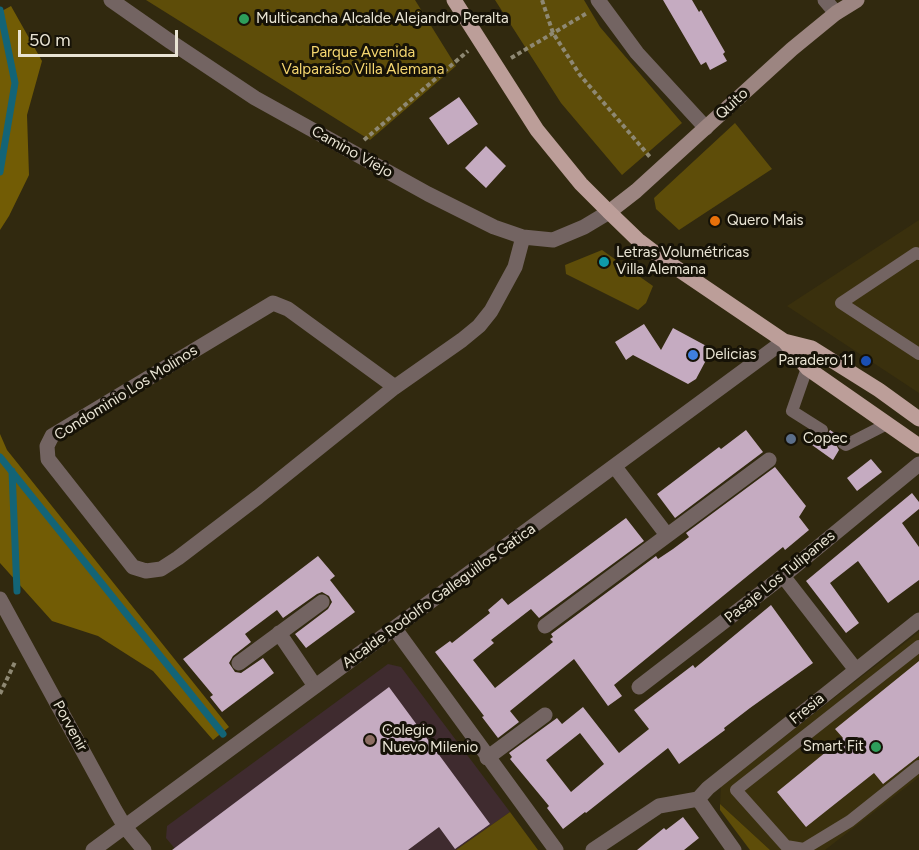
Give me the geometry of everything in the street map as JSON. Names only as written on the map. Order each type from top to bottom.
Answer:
[{"type":"main road","points":[[454,0],[537,130],[581,184],[638,240],[784,341],[807,368],[919,446]]},
{"type":"main road","name":"Quito","points":[[609,212],[660,169],[792,49],[836,13],[857,0]]},
{"type":"main road","points":[[784,341],[812,348],[879,390],[919,419]]},
{"type":"street","name":"Camino Viejo","points":[[111,0],[255,98],[484,223],[523,237],[553,240],[584,227],[609,212]]},
{"type":"street","points":[[825,0],[836,13]]},
{"type":"street","points":[[603,2],[637,53],[706,128]]},
{"type":"street","name":"Condominio Los Molinos","points":[[395,387],[288,309],[273,303],[52,436],[47,446],[48,459],[133,567],[146,572],[160,569],[258,497],[395,387],[479,326],[491,311],[515,267],[523,237]]},
{"type":"street","name":"Alcalde Rodolfo Galleguillos Gatica","points":[[93,850],[784,341]]},
{"type":"street","points":[[544,626],[769,460]]},
{"type":"street","name":"Pasaje Los Tulipanes","points":[[639,687],[783,576],[919,464]]},
{"type":"street","points":[[615,467],[668,535]]},
{"type":"street","points":[[783,576],[856,670]]},
{"type":"street","name":"Porvenir","points":[[0,599],[125,827],[144,850]]},
{"type":"street","points":[[239,663],[322,602]]},
{"type":"street","name":"Fresia","points":[[698,799],[708,788],[919,621]]},
{"type":"street","points":[[395,629],[556,850]]},
{"type":"street","points":[[279,633],[315,686]]},
{"type":"street","points":[[487,758],[544,715]]},
{"type":"street","points":[[593,850],[659,806],[698,799],[734,850]]},
{"type":"lane","points":[[919,254],[916,253],[842,303],[919,354]]},
{"type":"lane","points":[[807,368],[792,411],[822,430]]},
{"type":"lane","points":[[843,443],[846,445],[887,424]]},
{"type":"lane","points":[[919,646],[736,790],[786,846],[804,849],[850,820],[919,766]]},
{"type":"path","points":[[542,0],[553,33],[580,75],[660,169]]},
{"type":"path","points":[[496,66],[603,2]]},
{"type":"path","points":[[351,152],[480,41]]},
{"type":"path","points":[[0,694],[24,642]]},
{"type":"shaded area","points":[[11,6],[42,61],[27,115],[29,175],[0,230],[0,12]]},
{"type":"shaded area","points":[[919,220],[919,393],[787,306]]},
{"type":"shaded area","points":[[0,434],[7,450],[229,727],[213,740],[153,671],[98,636],[52,621],[0,563]]},
{"type":"shaded area","points":[[919,632],[919,777],[825,850],[770,850],[720,804],[721,786]]},
{"type":"shaded area","name":"Colegio Nuevo Milenio","points":[[388,664],[401,667],[510,812],[456,850],[176,850],[166,838],[167,826]]},
{"type":"green space","name":"Parque Avenida Valparaíso Villa Alemana","points":[[146,0],[415,0],[456,66],[370,140]]},
{"type":"green space","points":[[495,0],[584,0],[600,27],[682,123],[622,175],[561,103]]},
{"type":"green space","points":[[735,123],[772,169],[679,230],[656,209],[654,198]]},
{"type":"green space","points":[[602,250],[653,286],[646,303],[638,310],[566,274],[565,265]]},
{"type":"green space","points":[[720,804],[770,850],[750,850],[720,810]]},
{"type":"green space","points":[[510,812],[538,850],[456,850]]},
{"type":"building","points":[[663,0],[692,0],[699,12],[701,10],[725,52],[723,54],[727,61],[710,70],[706,62],[701,65]]},
{"type":"building","points":[[459,97],[478,124],[448,145],[429,118]]},
{"type":"building","points":[[486,146],[506,166],[486,188],[465,168]]},
{"type":"building","points":[[644,324],[661,350],[673,328],[712,349],[696,379],[688,384],[633,355],[626,360],[615,342]]},
{"type":"building","points":[[746,430],[763,452],[675,518],[657,494],[719,447],[721,449]]},
{"type":"building","points":[[830,430],[839,436],[835,443],[839,450],[833,460],[812,445],[817,437],[826,437]]},
{"type":"building","points":[[871,459],[882,472],[857,491],[847,478]]},
{"type":"building","points":[[775,467],[806,506],[799,517],[809,530],[785,550],[783,547],[614,685],[622,696],[608,706],[574,659],[510,711],[519,722],[498,738],[435,652],[450,641],[452,643],[490,613],[488,610],[502,598],[508,605],[626,518],[644,541],[539,618],[531,609],[491,640],[494,643],[473,660],[495,688],[553,642],[550,639],[553,637],[551,634],[656,556],[658,559],[673,549],[689,537],[686,533]]},
{"type":"building","points":[[912,493],[919,502],[919,509],[902,523],[919,547],[919,580],[888,603],[858,561],[830,583],[859,623],[846,633],[806,581]]},
{"type":"building","points":[[318,556],[335,576],[330,580],[355,612],[306,648],[295,634],[328,609],[332,602],[329,596],[322,592],[283,618],[277,610],[245,634],[251,642],[233,656],[229,663],[235,672],[241,673],[263,658],[274,673],[222,712],[210,697],[213,695],[183,659]]},
{"type":"building","points":[[771,605],[813,663],[750,708],[679,764],[668,748],[563,829],[547,808],[549,806],[510,759],[512,757],[509,753],[557,718],[562,724],[583,707],[619,753],[649,729],[634,710],[693,665],[695,668]],"holes":[[[580,733],[604,764],[571,792],[546,760]]]},
{"type":"building","name":"Smart Fit","points":[[919,661],[919,756],[883,784],[874,773],[806,827],[777,792],[843,738],[835,729]]},
{"type":"building","name":"Colegio Nuevo Milenio","points":[[389,687],[490,824],[455,849],[439,827],[408,850],[172,850]]},
{"type":"building","points":[[683,817],[699,838],[684,850],[637,850],[664,828],[666,830]]},
{"type":"waterway","points":[[0,10],[15,83],[0,172]]},
{"type":"waterway","points":[[0,457],[223,734]]},
{"type":"waterway","points":[[12,471],[17,591]]},
{"type":"place","name":"Multicancha Alcalde Alejandro Peralta","points":[[244,19]]},
{"type":"place","name":"Quero Mais","points":[[715,221]]},
{"type":"place","name":"Letras Volumétricas Villa Alemana","points":[[604,262]]},
{"type":"place","name":"Delicias","points":[[693,355]]},
{"type":"place","name":"Paradero 11","points":[[866,361]]},
{"type":"place","name":"Copec","points":[[791,439]]},
{"type":"place","name":"Colegio Nuevo Milenio","points":[[370,740]]},
{"type":"place","name":"Smart Fit","points":[[876,747]]}]
